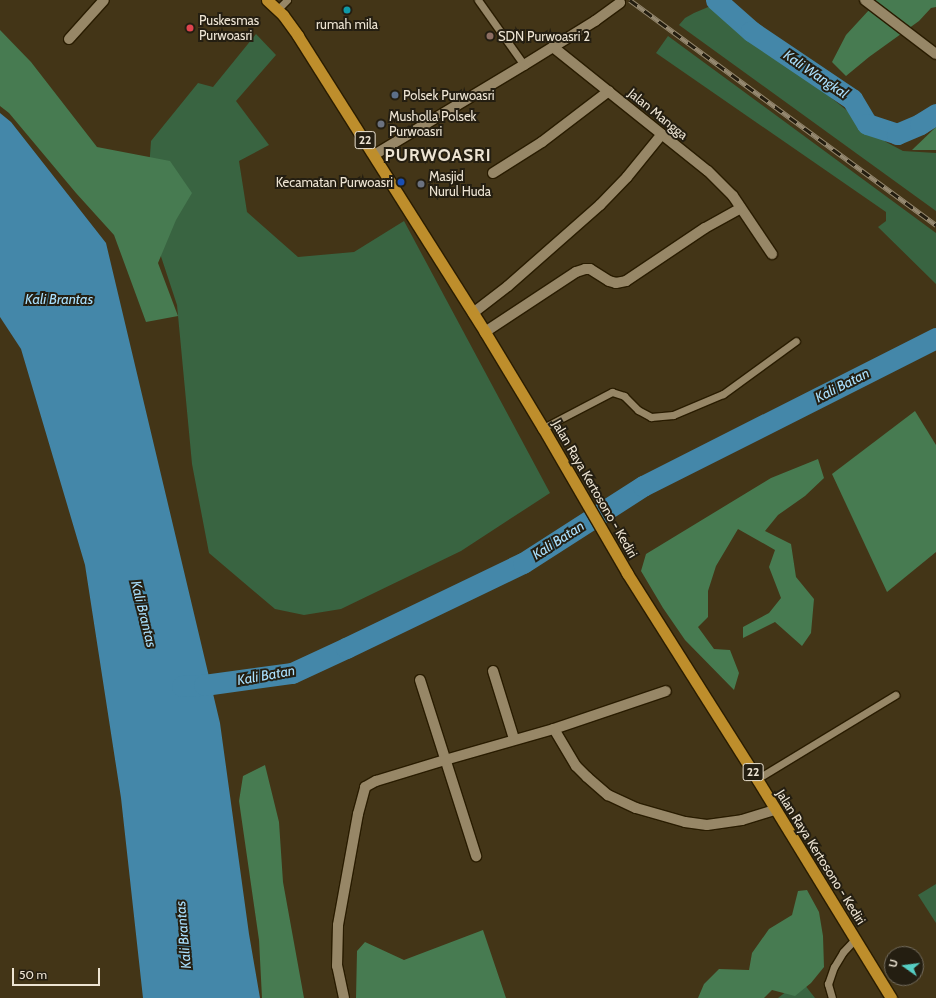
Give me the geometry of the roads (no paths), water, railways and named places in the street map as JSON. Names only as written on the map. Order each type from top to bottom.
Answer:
[{"type":"highway","name":"Jalan Raya Kertosono - Kediri","points":[[267,0],[298,36],[485,332],[543,428],[612,548],[758,779],[774,810],[891,998]]},
{"type":"street","points":[[69,39],[104,0]]},
{"type":"street","points":[[865,0],[936,54]]},
{"type":"street","points":[[374,155],[524,65],[620,3]]},
{"type":"street","name":"Jalan Mangga","points":[[553,47],[708,171],[733,196],[772,254]]},
{"type":"street","points":[[493,173],[542,142],[609,91]]},
{"type":"street","points":[[473,313],[508,286],[600,205],[627,177],[662,134]]},
{"type":"street","points":[[485,332],[576,272],[585,269],[593,270],[609,281],[616,283],[626,281],[705,228],[742,208]]},
{"type":"street","points":[[493,671],[514,739]]},
{"type":"street","points":[[420,680],[476,856]]},
{"type":"street","points":[[344,998],[337,966],[338,925],[358,814],[365,787],[376,781],[514,739],[554,730],[666,691]]},
{"type":"street","points":[[554,730],[576,766],[587,777],[608,795],[636,808],[685,822],[707,825],[742,820],[774,810]]},
{"type":"lane","points":[[277,10],[287,0]]},
{"type":"lane","points":[[478,0],[524,65]]},
{"type":"lane","points":[[543,428],[612,392],[624,396],[638,410],[651,417],[657,418],[673,415],[723,394],[796,340]]},
{"type":"lane","points":[[758,779],[895,695]]},
{"type":"lane","points":[[832,998],[828,984],[834,967],[842,952],[855,939]]},
{"type":"water","name":"Kali Brantas","points":[[0,113],[11,122],[106,243],[220,723],[249,934],[260,998],[143,998],[121,798],[85,565],[21,349],[0,317]]},
{"type":"waterway","name":"Kali Wangkal","points":[[716,0],[751,31],[852,99],[867,124],[897,134],[920,124],[936,114]]},
{"type":"waterway","name":"Kali Batan","points":[[182,686],[204,685],[292,673],[523,563],[643,486],[936,338]]},
{"type":"railway","points":[[630,0],[936,225]]},
{"type":"place","name":"rumah mila","points":[[347,10]]},
{"type":"place","name":"Puskesmas Purwoasri","points":[[190,28]]},
{"type":"place","name":"SDN Purwoasri 2","points":[[490,36]]},
{"type":"place","name":"Polsek Purwoasri","points":[[395,95]]},
{"type":"place","name":"Musholla Polsek Purwoasri","points":[[381,124]]},
{"type":"place","name":"Kecamatan Purwoasri","points":[[401,182]]},
{"type":"place","name":"Masjid Nurul Huda","points":[[421,184]]},
{"type":"district","name":"PURWOASRI","points":[[438,156]]}]
